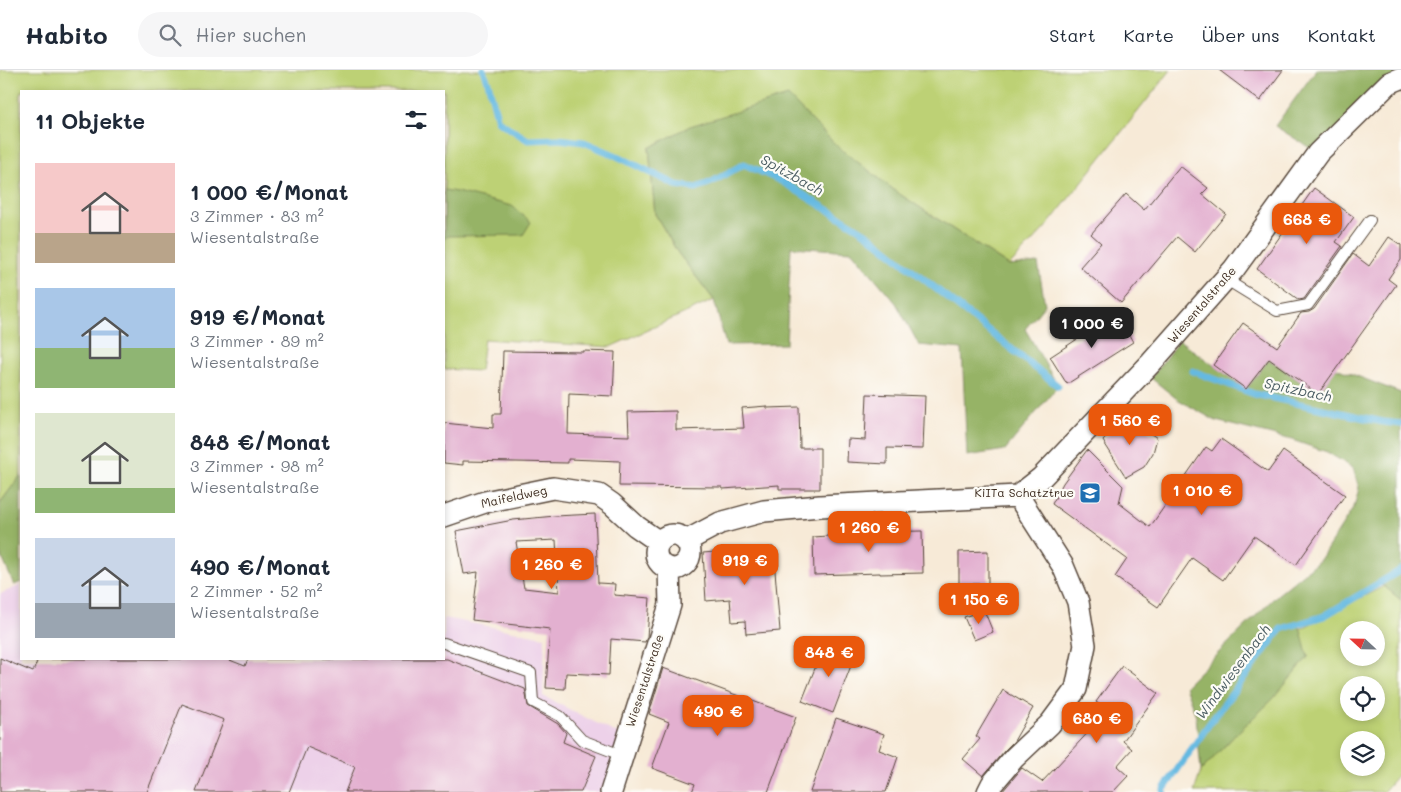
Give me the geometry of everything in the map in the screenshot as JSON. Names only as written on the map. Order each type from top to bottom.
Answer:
[{"type":"street","name":"Wiesentalstraße","points":[[1018,496],[1041,478],[1151,363],[1234,269],[1318,153],[1389,83],[1401,78]]},
{"type":"street","name":"Maifeldweg","points":[[445,516],[485,502],[553,488],[599,495],[636,526],[660,542]]},
{"type":"street","points":[[686,541],[720,523],[764,511],[820,506],[1018,496],[1063,566],[1078,602],[1085,645],[1076,689],[1050,724],[1014,758],[992,784],[988,792]]},
{"type":"street","points":[[674,535],[686,541],[690,551],[688,561],[680,568],[669,568],[662,564],[656,550],[664,537],[674,535]]},
{"type":"street","name":"Wiesentalstraße","points":[[610,792],[670,605],[669,568]]},
{"type":"lane","points":[[1225,279],[1277,311],[1308,305],[1370,220]]},
{"type":"lane","points":[[445,643],[531,673],[534,702],[560,716],[582,740],[622,755]]},
{"type":"shaded area","points":[[20,585],[20,660],[445,660],[445,618],[545,637],[543,696],[624,737],[607,792],[0,792],[0,594]]},
{"type":"green space","points":[[0,70],[1171,70],[1046,227],[1009,266],[898,193],[838,147],[788,97],[649,148],[655,214],[678,253],[714,300],[610,347],[484,339],[480,371],[445,369],[445,90],[20,90],[20,476],[0,503]]},
{"type":"green space","points":[[1316,70],[1401,70],[1318,153],[1275,126]]},
{"type":"green space","points":[[788,96],[838,147],[898,193],[1009,266],[1038,263],[1045,305],[1025,329],[1058,386],[1005,450],[967,456],[962,349],[919,345],[896,303],[852,251],[791,247],[786,344],[726,345],[714,300],[678,253],[655,214],[649,148],[690,126]]},
{"type":"green space","points":[[445,190],[512,206],[531,222],[523,235],[448,236],[445,239]]},
{"type":"green space","points":[[1179,340],[1246,389],[1269,359],[1317,394],[1336,368],[1401,393],[1401,600],[1384,586],[1377,584],[1324,616],[1299,623],[1308,657],[1273,699],[1201,771],[1196,716],[1185,686],[1276,596],[1320,560],[1354,507],[1359,488],[1353,468],[1327,452],[1292,440],[1216,421],[1177,399],[1151,378]]},
{"type":"green space","points":[[20,476],[20,582],[14,585],[0,553],[0,503]]},
{"type":"green space","points":[[1384,586],[1401,600],[1401,771],[1383,792],[1194,792],[1201,771],[1308,657],[1300,629]]},
{"type":"building","points":[[1219,70],[1283,70],[1260,101]]},
{"type":"building","points":[[1180,166],[1208,188],[1202,194],[1226,214],[1195,252],[1177,237],[1121,303],[1080,267],[1101,243],[1091,234],[1126,194],[1144,210]]},
{"type":"building","points":[[1314,188],[1354,217],[1336,242],[1342,246],[1304,299],[1299,300],[1257,269]]},
{"type":"building","points":[[1389,237],[1401,245],[1401,260],[1388,279],[1396,285],[1318,394],[1269,359],[1246,389],[1213,365],[1243,323],[1277,347],[1301,313],[1314,309],[1353,254],[1369,266]]},
{"type":"building","points":[[1117,313],[1133,342],[1067,384],[1050,357]]},
{"type":"building","points":[[503,351],[615,352],[613,396],[569,394],[568,434],[629,436],[628,412],[676,411],[676,430],[744,428],[742,408],[767,406],[767,408],[799,407],[800,448],[820,448],[820,489],[779,489],[779,485],[723,489],[722,487],[619,486],[620,461],[568,459],[568,463],[463,461],[463,465],[445,463],[445,423],[493,428],[493,414],[501,414]]},
{"type":"building","points":[[867,394],[925,396],[923,449],[887,448],[887,464],[847,462],[848,439],[865,440]]},
{"type":"building","points":[[1125,416],[1157,438],[1153,453],[1144,467],[1126,477],[1103,441]]},
{"type":"building","points":[[1221,439],[1268,472],[1283,451],[1345,495],[1296,565],[1254,536],[1223,580],[1192,558],[1158,607],[1115,577],[1127,559],[1052,504],[1063,483],[1087,450],[1123,486],[1119,503],[1150,527],[1206,447],[1212,451]]},
{"type":"building","points":[[595,514],[598,583],[615,584],[614,595],[650,598],[645,642],[611,639],[609,675],[566,673],[565,689],[546,688],[550,629],[472,620],[478,572],[464,574],[456,531],[513,520]],"holes":[[[556,540],[559,592],[524,588],[516,542]]]},
{"type":"building","points":[[922,531],[923,573],[814,575],[813,537],[828,536],[828,533]]},
{"type":"building","points":[[773,547],[780,631],[746,634],[745,621],[732,622],[730,599],[706,601],[703,553]]},
{"type":"building","points":[[988,551],[988,584],[959,584],[959,552]]},
{"type":"building","points":[[984,610],[993,632],[974,640],[964,617]]},
{"type":"building","points":[[825,643],[855,655],[833,713],[802,701]]},
{"type":"building","points":[[0,658],[33,672],[38,660],[230,660],[245,666],[248,660],[447,659],[525,689],[528,706],[558,724],[566,733],[563,742],[596,756],[581,792],[345,792],[355,767],[307,747],[289,792],[196,792],[224,720],[182,704],[147,792],[0,792]]},
{"type":"building","points":[[1122,666],[1158,693],[1123,741],[1132,749],[1117,766],[1128,776],[1113,792],[1002,792],[1022,768],[1042,782],[1108,711],[1096,702]]},
{"type":"building","points":[[663,668],[796,717],[768,792],[692,792],[695,784],[652,768],[669,722],[649,714]]},
{"type":"building","points":[[1003,690],[1033,708],[1014,741],[983,776],[963,759],[980,739],[976,736]]},
{"type":"building","points":[[836,718],[884,734],[879,750],[898,757],[886,792],[810,792]]},
{"type":"waterway","name":"Spitzbach","points":[[483,70],[498,121],[528,140],[559,139],[584,142],[676,185],[696,188],[712,182],[744,164],[781,181],[866,233],[1058,386]]},
{"type":"waterway","name":"Spitzbach","points":[[1193,371],[1254,394],[1383,422],[1401,424]]},
{"type":"waterway","name":"Windwiesenbach","points":[[1164,792],[1164,789],[1209,724],[1281,629],[1324,616],[1401,570]]},
{"type":"place","name":"KiITa Schatztrue","points":[[1090,493]]}]
